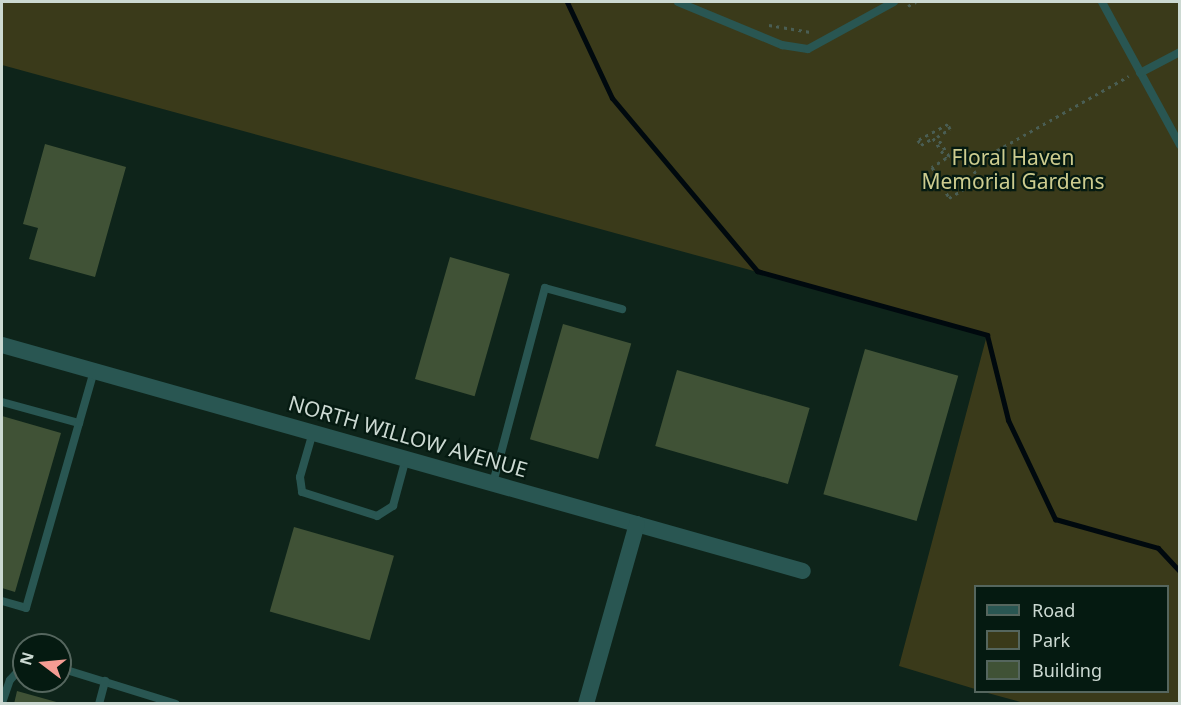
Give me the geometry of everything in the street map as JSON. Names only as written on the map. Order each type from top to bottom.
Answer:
[{"type":"street","name":"NORTH WILLOW AVENUE","points":[[2,345],[803,571]]},
{"type":"street","points":[[586,704],[637,524]]},
{"type":"lane","points":[[678,2],[782,45],[807,49],[894,2]]},
{"type":"lane","points":[[1102,2],[1179,145]]},
{"type":"lane","points":[[1140,73],[1179,52]]},
{"type":"lane","points":[[493,483],[545,288],[622,309]]},
{"type":"lane","points":[[2,601],[26,608],[94,370]]},
{"type":"lane","points":[[2,402],[79,423]]},
{"type":"lane","points":[[313,432],[300,477],[302,492],[357,511],[377,516],[389,511],[406,458]]},
{"type":"lane","points":[[72,671],[176,704]]},
{"type":"lane","points":[[2,703],[12,678]]},
{"type":"lane","points":[[99,704],[105,681]]},
{"type":"path","points":[[765,26],[774,23],[818,34]]},
{"type":"path","points":[[971,165],[1131,75]]},
{"type":"path","points":[[948,124],[950,129],[937,137],[949,156],[963,149],[971,165],[979,180],[949,198],[932,167],[946,158],[933,138],[921,145],[918,140],[948,124]]},
{"type":"green space","name":"Floral Haven Memorial Gardens","points":[[2,2],[1179,2],[1179,703],[1024,703],[988,693],[1169,693],[1169,585],[974,585],[974,689],[899,666],[987,335],[2,65]]},
{"type":"building","points":[[45,144],[126,167],[95,277],[29,259],[38,228],[23,224]]},
{"type":"building","points":[[450,257],[510,274],[475,396],[415,379]]},
{"type":"building","points":[[563,324],[631,344],[598,459],[530,439]]},
{"type":"building","points":[[865,349],[958,376],[917,521],[823,494]]},
{"type":"building","points":[[677,370],[810,408],[788,484],[655,446]]},
{"type":"building","points":[[2,416],[61,433],[15,592],[2,588]]},
{"type":"building","points":[[294,527],[394,556],[370,640],[270,612]]},
{"type":"building","points":[[17,693],[60,703],[60,704],[14,704]]},
{"type":"waterway","points":[[567,2],[612,98],[757,271],[987,335],[1008,420],[1055,519],[1158,548],[1180,572]]}]
